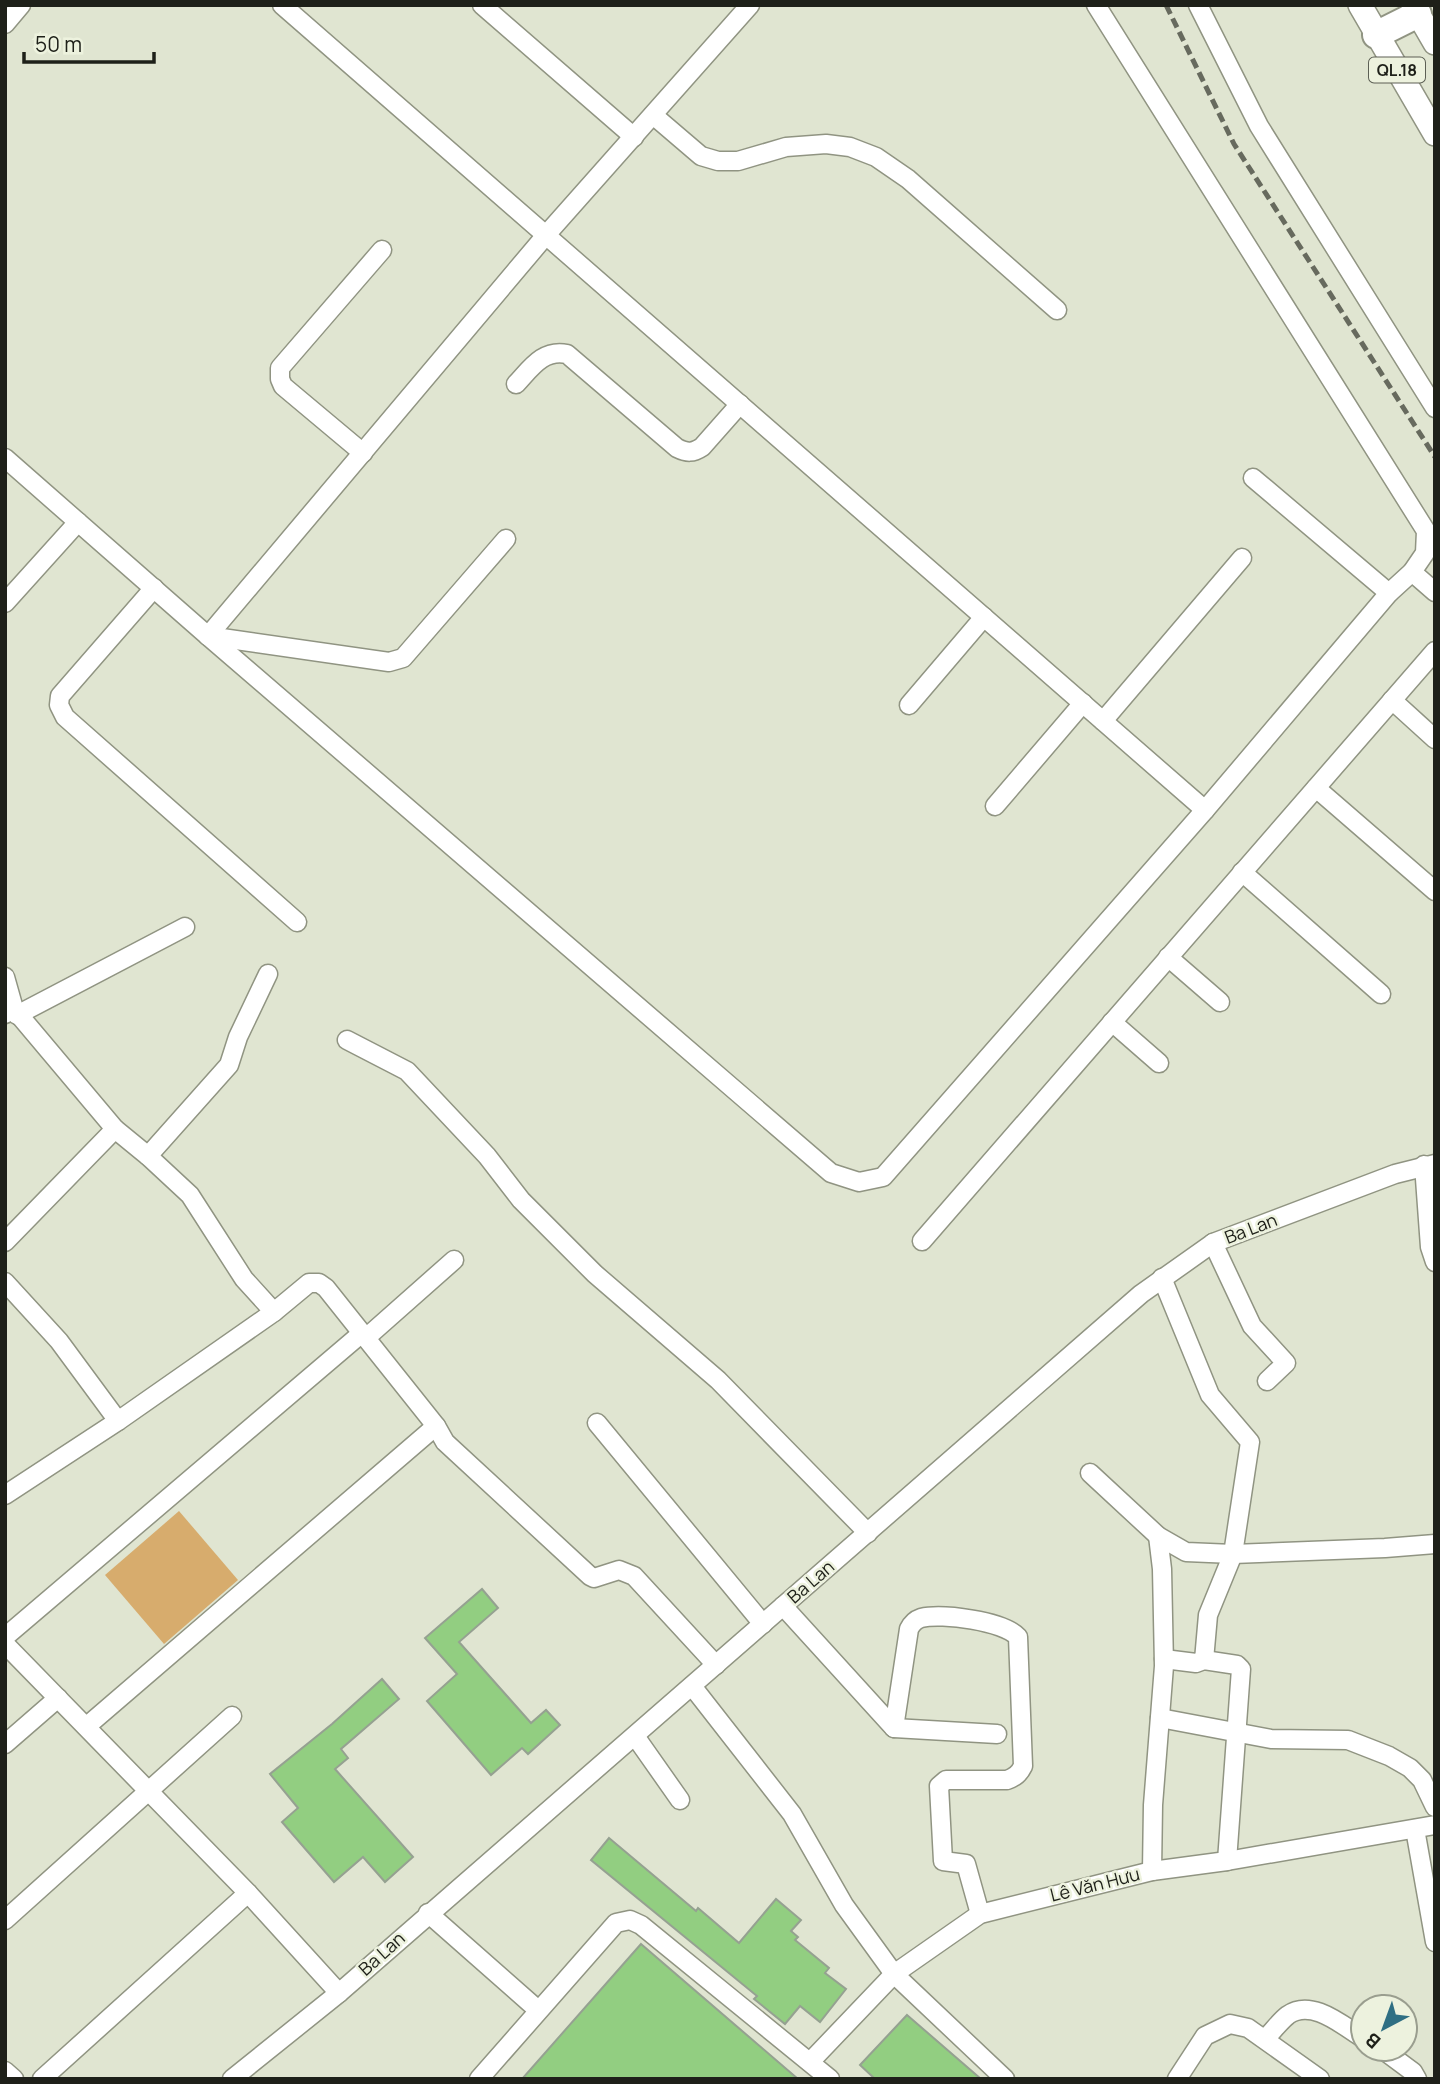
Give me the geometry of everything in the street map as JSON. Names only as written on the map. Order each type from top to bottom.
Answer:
[{"type":"highway","points":[[1376,35],[1416,9]]},
{"type":"main road","name":"QL.18","points":[[1360,5],[1435,134]]},
{"type":"main road","name":"QL.18","points":[[1416,9],[1435,43]]},
{"type":"street","points":[[5,24],[22,5]]},
{"type":"street","points":[[282,5],[1205,810]]},
{"type":"street","points":[[482,5],[634,137]]},
{"type":"street","points":[[208,636],[546,235],[750,5]]},
{"type":"street","points":[[5,458],[831,1173],[859,1182],[883,1177],[1205,810],[1389,593],[1412,572],[1425,553],[1426,531],[1096,5]]},
{"type":"street","points":[[1198,5],[1259,125],[1435,408]]},
{"type":"street","points":[[653,115],[701,156],[718,161],[738,161],[786,147],[826,144],[850,147],[876,157],[908,179],[1057,310]]},
{"type":"street","points":[[363,453],[283,386],[280,368],[382,250]]},
{"type":"street","points":[[516,384],[549,353],[567,354],[685,452],[695,452],[702,447],[740,404]]},
{"type":"street","points":[[1253,478],[1389,593]]},
{"type":"street","points":[[5,603],[78,522]]},
{"type":"street","points":[[208,636],[390,662],[403,658],[506,539]]},
{"type":"street","points":[[1103,721],[1242,558]]},
{"type":"street","points":[[1412,572],[1435,592]]},
{"type":"street","points":[[154,588],[60,696],[59,705],[65,718],[296,922]]},
{"type":"street","points":[[909,705],[984,617]]},
{"type":"street","points":[[922,1241],[1435,651]]},
{"type":"street","points":[[1392,700],[1435,738]]},
{"type":"street","points":[[995,806],[1083,703]]},
{"type":"street","points":[[1316,788],[1435,891]]},
{"type":"street","points":[[1242,872],[1381,994]]},
{"type":"street","points":[[12,1013],[185,927]]},
{"type":"street","points":[[1168,957],[1220,1002]]},
{"type":"street","points":[[148,1156],[229,1065],[238,1037],[268,974]]},
{"type":"street","points":[[5,977],[12,1013],[115,1129],[190,1195],[244,1279],[274,1312]]},
{"type":"street","points":[[1112,1022],[1159,1063]]},
{"type":"street","points":[[347,1040],[407,1071],[487,1156],[521,1200],[595,1274],[719,1380],[868,1533]]},
{"type":"street","points":[[5,1242],[115,1129]]},
{"type":"street","points":[[1429,1165],[1430,1247],[1435,1262]]},
{"type":"street","name":"Ba Lan","points":[[232,2079],[338,1993],[1141,1294],[1213,1243],[1429,1165]]},
{"type":"street","points":[[1213,1243],[1252,1326],[1286,1363],[1267,1381]]},
{"type":"street","points":[[5,1637],[454,1260]]},
{"type":"street","points":[[1162,1278],[1210,1395],[1250,1442],[1233,1554],[1208,1615],[1204,1660]]},
{"type":"street","points":[[5,1282],[59,1341],[118,1421]]},
{"type":"street","points":[[5,1494],[118,1421],[274,1312],[309,1283],[319,1283],[365,1335],[436,1426],[445,1442],[590,1576],[594,1578],[619,1570],[631,1573],[716,1665]]},
{"type":"street","points":[[597,1423],[763,1624]]},
{"type":"street","points":[[87,1726],[436,1426]]},
{"type":"street","points":[[1090,1473],[1158,1536],[1186,1552],[1233,1554],[1435,1544]]},
{"type":"street","points":[[1152,1871],[1152,1814],[1164,1659],[1162,1569],[1158,1536]]},
{"type":"street","points":[[783,1606],[894,1728],[997,1734]]},
{"type":"street","points":[[894,1728],[909,1629],[916,1620],[958,1617],[1010,1629],[1018,1637],[1023,1766],[1014,1778],[1007,1780],[946,1780],[939,1786],[943,1861],[966,1864],[980,1914]]},
{"type":"street","points":[[5,1644],[248,1893],[338,1993]]},
{"type":"street","points":[[1164,1659],[1196,1663],[1204,1660],[1237,1665],[1241,1669],[1227,1861]]},
{"type":"street","points":[[692,1686],[792,1814],[844,1905],[894,1974],[1005,2079]]},
{"type":"street","points":[[5,1744],[58,1698]]},
{"type":"street","points":[[5,1920],[232,1716]]},
{"type":"street","points":[[1160,1718],[1271,1740],[1348,1740],[1370,1747],[1410,1768],[1422,1780],[1435,1807]]},
{"type":"street","points":[[635,1735],[680,1800]]},
{"type":"street","name":"Lê Văn Hưu","points":[[810,2062],[894,1974],[980,1914],[1152,1871],[1227,1861],[1435,1825]]},
{"type":"street","points":[[1415,1829],[1435,1942]]},
{"type":"street","points":[[42,2079],[248,1893]]},
{"type":"street","points":[[428,1913],[538,2010]]},
{"type":"street","points":[[479,2079],[616,1923],[630,1920],[641,1925],[830,2079]]},
{"type":"street","points":[[1265,2039],[1287,2016],[1303,2010],[1321,2013],[1349,2030]]},
{"type":"street","points":[[1177,2079],[1205,2036],[1230,2024],[1248,2028],[1320,2079]]},
{"type":"street","points":[[1402,2063],[1417,2079]]},
{"type":"street","points":[[5,2071],[14,2079]]},
{"type":"shaded area","points":[[179,1511],[238,1580],[164,1644],[105,1575]]},
{"type":"building","points":[[482,1589],[498,1608],[459,1642],[531,1723],[546,1710],[560,1725],[528,1754],[522,1748],[491,1775],[427,1701],[457,1674],[425,1638]]},
{"type":"building","points":[[382,1679],[399,1699],[341,1749],[348,1758],[335,1769],[413,1857],[385,1882],[363,1857],[334,1882],[282,1822],[298,1808],[270,1774]]},
{"type":"building","points":[[609,1838],[696,1911],[698,1908],[739,1943],[776,1899],[801,1920],[791,1931],[798,1937],[795,1940],[829,1968],[825,1973],[846,1989],[820,2022],[800,2006],[785,2024],[754,1999],[757,1996],[591,1860]]},
{"type":"building","points":[[641,1944],[798,2079],[522,2079]]},
{"type":"building","points":[[907,2015],[981,2079],[875,2079],[860,2065]]},
{"type":"railway","points":[[1166,5],[1234,144],[1435,457]]}]
